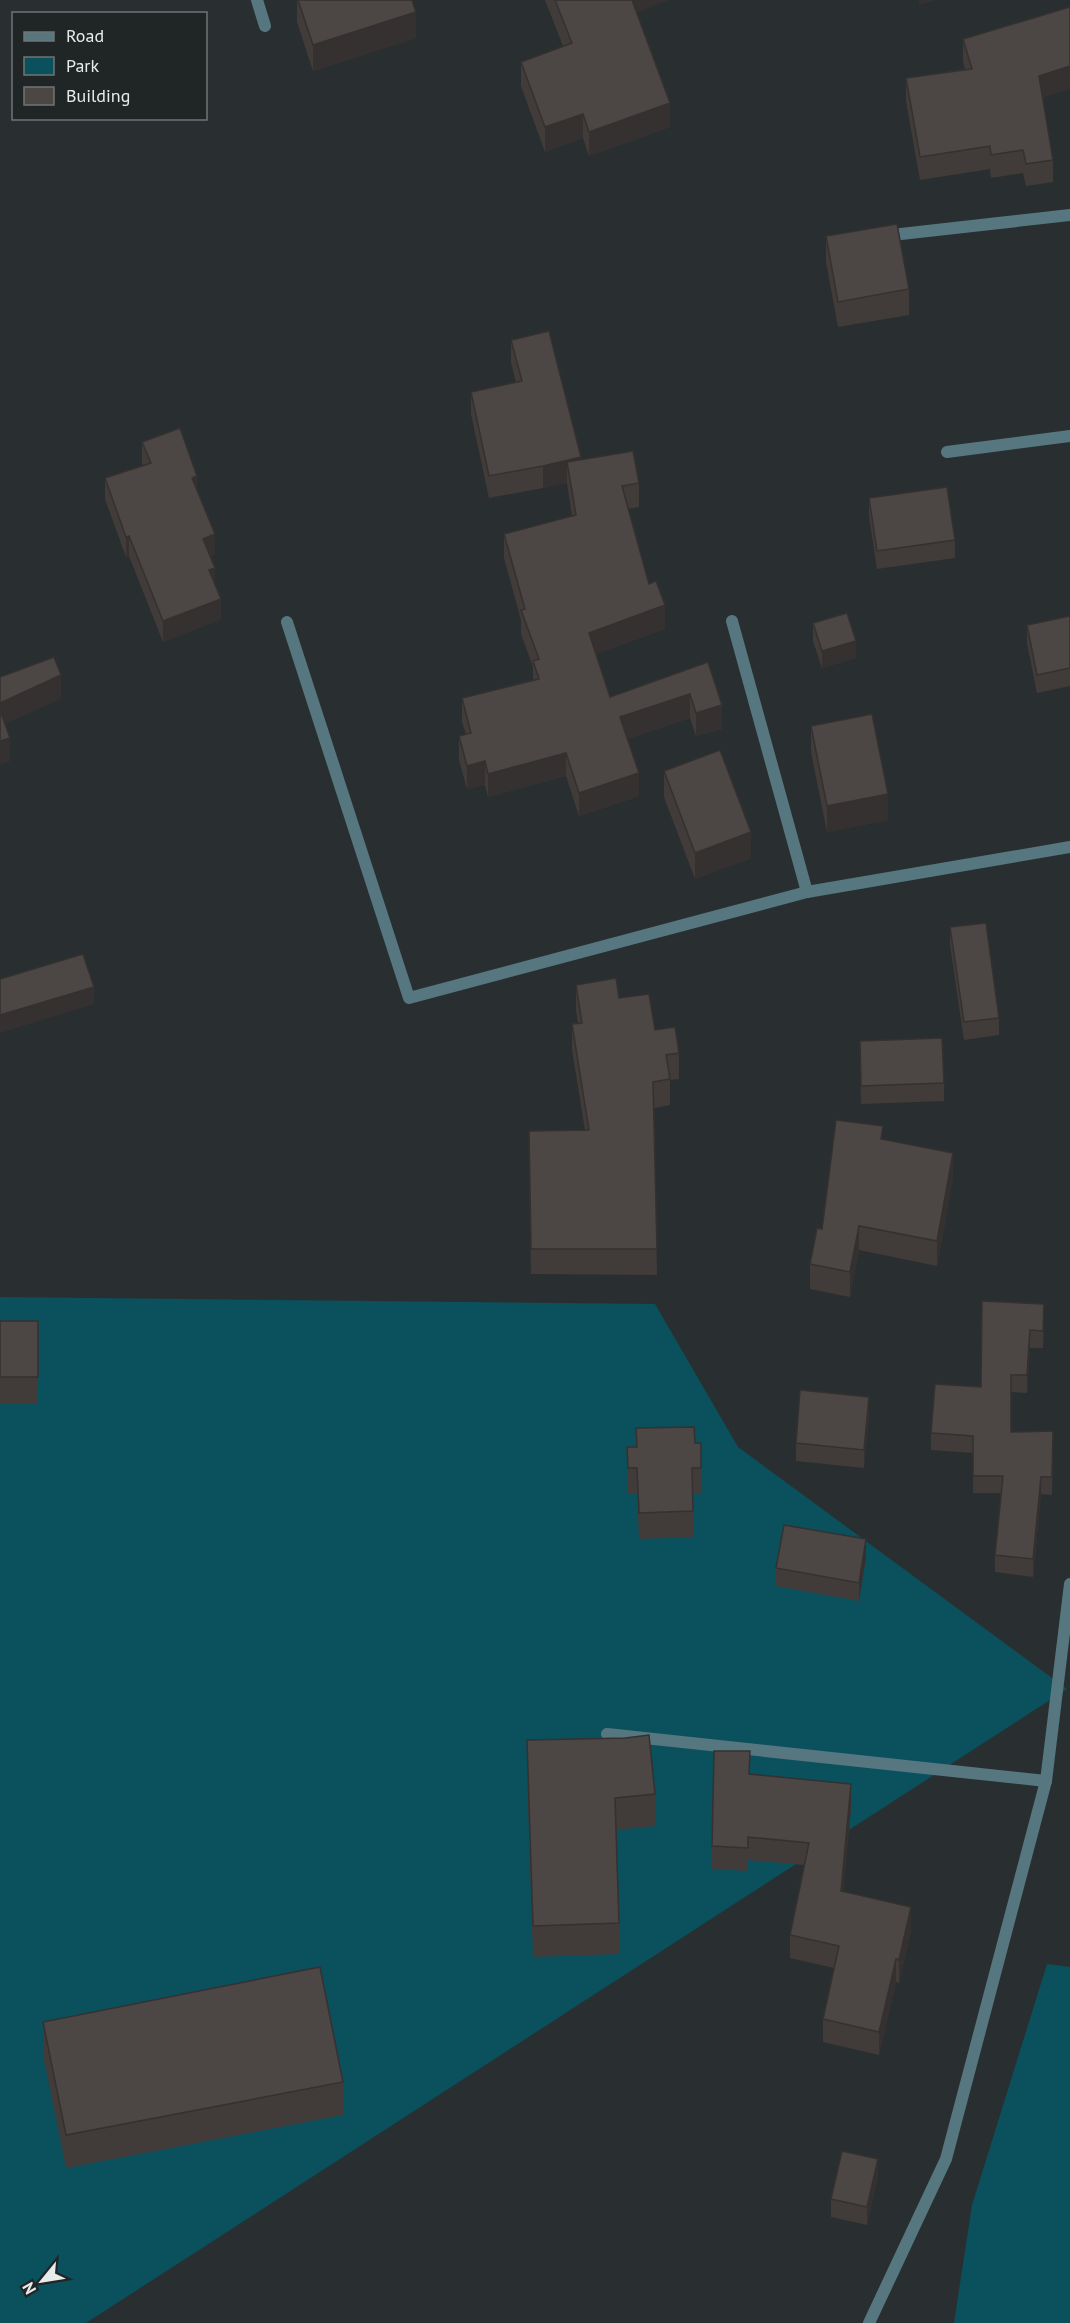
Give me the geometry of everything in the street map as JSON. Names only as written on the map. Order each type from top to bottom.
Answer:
[{"type":"street","points":[[257,0],[265,26]]},
{"type":"street","points":[[868,238],[1070,215]]},
{"type":"street","points":[[947,452],[1070,436]]},
{"type":"street","points":[[732,621],[807,892]]},
{"type":"street","points":[[287,622],[409,998],[807,892],[1070,847]]},
{"type":"street","points":[[869,2323],[946,2159],[1046,1781],[1070,1584]]},
{"type":"street","points":[[607,1734],[1046,1781]]},
{"type":"green space","points":[[0,1297],[655,1304],[738,1447],[1067,1689],[86,2323],[0,2323]]},
{"type":"green space","points":[[1047,1964],[1070,1967],[1070,2323],[954,2323],[972,2205]]},
{"type":"building","points":[[298,0],[412,0],[416,12],[313,45]]},
{"type":"building","points":[[555,0],[632,0],[670,103],[589,132],[583,114],[545,127],[521,62],[572,43]]},
{"type":"building","points":[[1070,7],[1070,66],[1039,76],[1053,160],[1026,164],[1023,150],[991,155],[990,146],[920,157],[906,78],[972,69],[963,39]]},
{"type":"building","points":[[897,224],[909,289],[838,302],[826,236]]},
{"type":"building","points":[[549,331],[581,457],[489,476],[471,392],[522,381],[511,340]]},
{"type":"building","points":[[180,428],[197,476],[192,478],[215,534],[203,539],[215,568],[209,570],[221,599],[163,621],[129,536],[126,537],[105,478],[151,463],[142,442]]},
{"type":"building","points":[[633,451],[639,483],[622,486],[649,584],[656,581],[665,605],[589,633],[610,697],[708,662],[722,705],[696,713],[690,694],[620,717],[639,773],[579,793],[566,753],[488,774],[485,761],[467,766],[459,736],[471,733],[462,698],[539,679],[533,661],[539,659],[521,610],[525,609],[504,534],[576,515],[567,462]]},
{"type":"building","points":[[947,487],[955,540],[877,551],[869,498]]},
{"type":"building","points":[[847,613],[856,641],[822,651],[813,623]]},
{"type":"building","points":[[1070,616],[1070,668],[1037,675],[1027,625]]},
{"type":"building","points":[[54,657],[61,675],[0,703],[0,677]]},
{"type":"building","points":[[0,710],[10,738],[0,741]]},
{"type":"building","points":[[872,714],[888,794],[827,806],[811,726]]},
{"type":"building","points":[[720,750],[751,832],[695,853],[664,771]]},
{"type":"building","points":[[986,923],[999,1018],[964,1022],[950,927]]},
{"type":"building","points":[[83,954],[94,987],[0,1015],[0,979]]},
{"type":"building","points":[[616,978],[619,998],[649,994],[655,1030],[675,1027],[679,1053],[666,1055],[670,1079],[653,1082],[657,1249],[531,1249],[529,1131],[589,1130],[572,1024],[582,1023],[576,985]]},
{"type":"building","points":[[942,1038],[944,1083],[861,1086],[860,1041]]},
{"type":"building","points":[[836,1120],[883,1126],[881,1139],[953,1153],[937,1241],[859,1226],[850,1272],[810,1264],[817,1228],[822,1229]]},
{"type":"building","points":[[982,1301],[1044,1304],[1043,1331],[1030,1330],[1027,1375],[1011,1375],[1011,1432],[1053,1431],[1052,1477],[1041,1477],[1033,1559],[995,1555],[1003,1476],[973,1476],[973,1436],[931,1433],[935,1384],[981,1387]]},
{"type":"building","points":[[0,1321],[38,1321],[38,1377],[0,1377]]},
{"type":"building","points":[[800,1390],[869,1397],[864,1450],[796,1443]]},
{"type":"building","points":[[694,1427],[695,1443],[701,1443],[701,1468],[692,1468],[693,1511],[639,1513],[637,1468],[628,1468],[627,1447],[637,1447],[636,1428]]},
{"type":"building","points":[[784,1525],[866,1539],[859,1583],[776,1568]]},
{"type":"building","points":[[649,1735],[655,1794],[615,1798],[619,1923],[533,1926],[527,1740],[625,1738]]},
{"type":"building","points":[[714,1751],[750,1751],[749,1774],[851,1784],[841,1891],[911,1907],[879,2032],[823,2019],[839,1946],[790,1935],[809,1843],[748,1837],[748,1848],[712,1846]]},
{"type":"building","points":[[320,1967],[343,2082],[66,2135],[43,2022]]},
{"type":"building","points":[[842,2151],[878,2159],[867,2207],[831,2199]]}]
